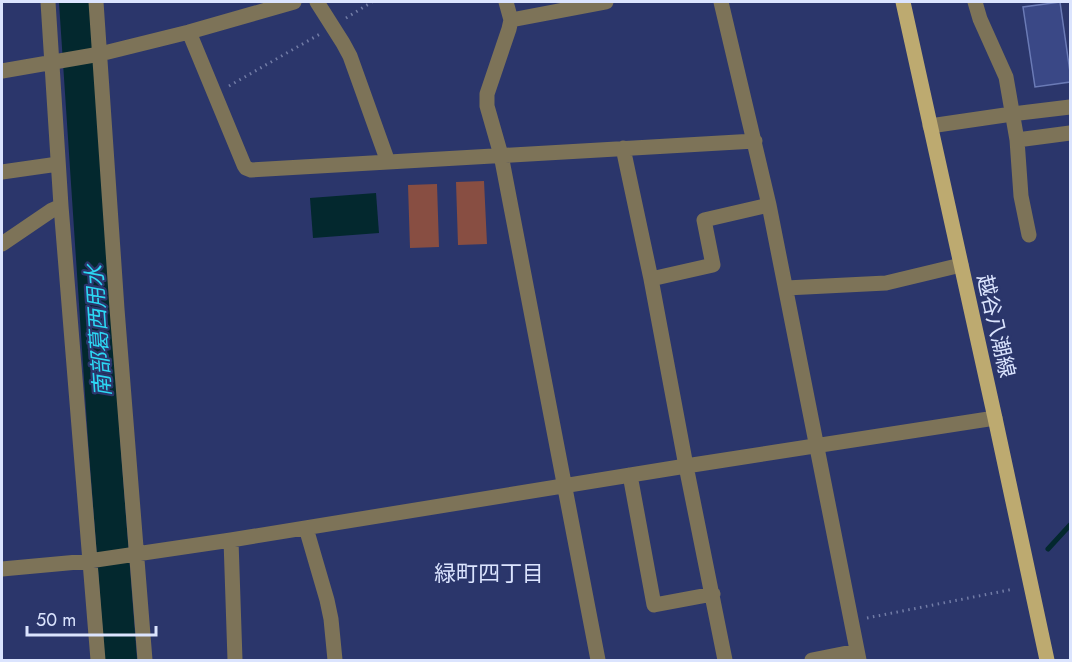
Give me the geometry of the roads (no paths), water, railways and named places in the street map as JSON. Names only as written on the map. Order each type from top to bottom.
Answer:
[{"type":"main road","name":"越谷八潮線","points":[[903,2],[1047,660]]},
{"type":"street","points":[[48,2],[55,62],[61,206],[93,560],[98,660]]},
{"type":"street","points":[[96,2],[96,55],[100,72],[133,555],[144,660]]},
{"type":"street","points":[[2,71],[96,55],[189,32],[294,2]]},
{"type":"street","points":[[317,2],[350,56],[388,162]]},
{"type":"street","points":[[506,2],[511,20],[487,94],[487,106],[501,155],[598,660]]},
{"type":"street","points":[[511,20],[606,2]]},
{"type":"street","points":[[721,2],[769,205],[858,656],[812,660]]},
{"type":"street","points":[[975,2],[1006,77],[1017,140],[1020,196],[1029,236]]},
{"type":"street","points":[[189,32],[246,168],[251,170],[755,141]]},
{"type":"street","points":[[930,126],[1071,107]]},
{"type":"street","points":[[1017,140],[1071,133]]},
{"type":"street","points":[[623,148],[651,279],[725,660]]},
{"type":"street","points":[[2,171],[58,164]]},
{"type":"street","points":[[651,279],[713,265],[704,220],[769,205]]},
{"type":"street","points":[[2,244],[61,206]]},
{"type":"street","points":[[786,288],[886,283],[961,265]]},
{"type":"street","points":[[2,569],[133,555],[995,418]]},
{"type":"street","points":[[630,475],[654,605],[712,594]]},
{"type":"street","points":[[306,528],[329,610],[335,660]]},
{"type":"street","points":[[231,540],[235,660]]},
{"type":"waterway","name":"南部葛西用水","points":[[75,2],[121,660]]},
{"type":"waterway","points":[[1048,549],[1070,525]]},
{"type":"district","name":"緑町四丁目","points":[[489,573]]}]
